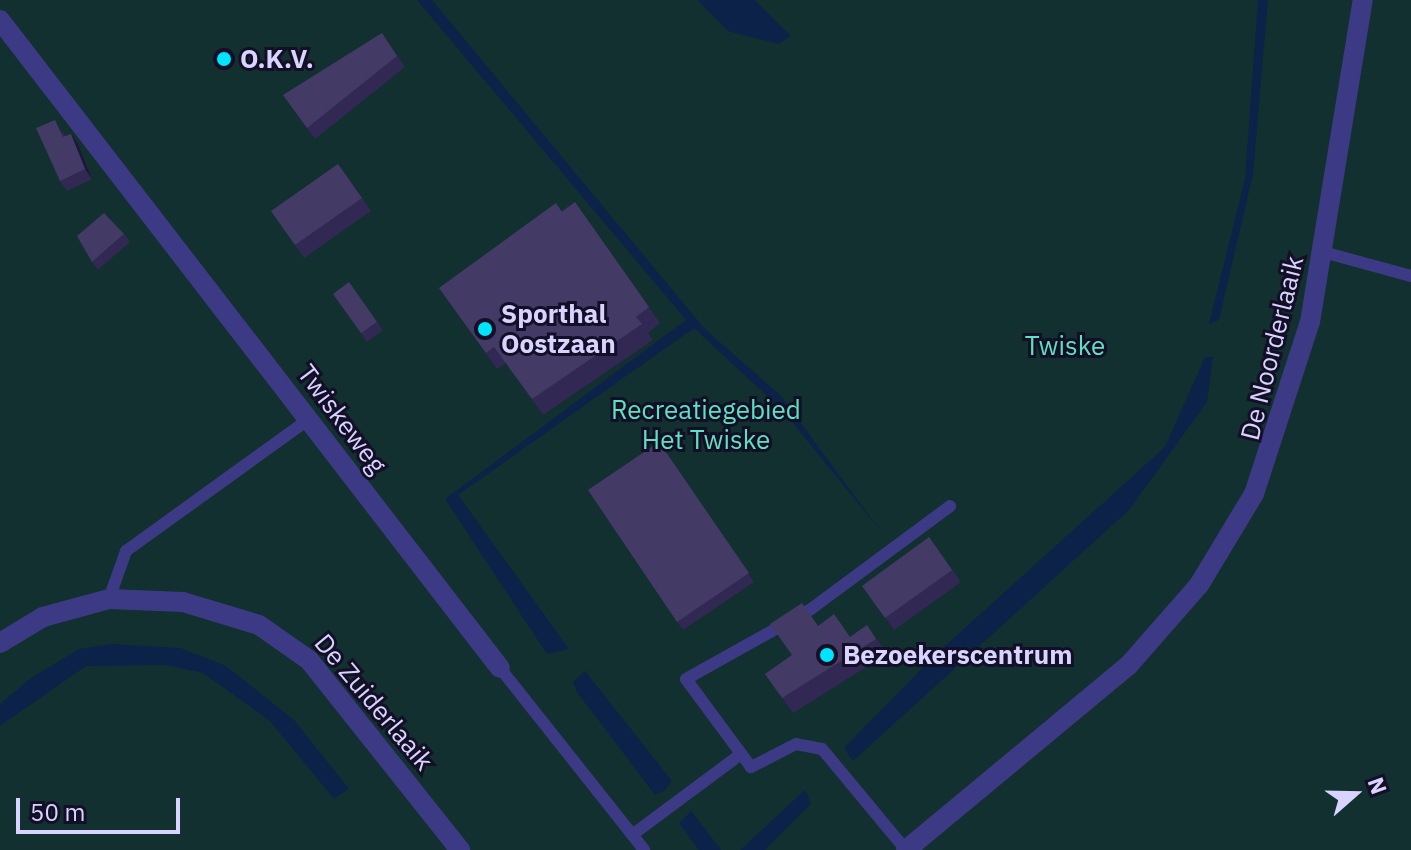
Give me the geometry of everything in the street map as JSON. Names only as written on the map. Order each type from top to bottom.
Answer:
[{"type":"street","name":"De Noorderlaaik","points":[[906,850],[1083,706],[1199,585],[1273,452],[1323,252],[1363,0]]},
{"type":"street","name":"Twiskeweg","points":[[0,20],[7,42],[309,419],[500,668]]},
{"type":"street","name":"De Zuiderlaaik","points":[[0,643],[55,612],[109,599],[226,611],[286,640],[460,850]]},
{"type":"lane","points":[[1323,252],[1411,276]]},
{"type":"lane","points":[[109,599],[126,551],[309,419]]},
{"type":"lane","points":[[906,850],[822,749],[796,744],[751,767],[686,679],[811,609],[950,506]]},
{"type":"lane","name":"Twiskeweg","points":[[500,668],[644,850]]},
{"type":"lane","points":[[632,835],[741,754]]},
{"type":"green space","name":"Twiske","points":[[0,0],[1411,0],[1411,850],[0,850]]},
{"type":"water","points":[[417,0],[432,0],[704,328],[781,396],[879,529],[783,411],[694,328],[458,495],[569,649],[547,654],[445,499],[686,320]]},
{"type":"water","points":[[698,0],[755,0],[791,36],[779,44],[728,31]]},
{"type":"water","points":[[1258,0],[1268,0],[1253,174],[1219,320],[1209,324],[1245,179]]},
{"type":"water","points":[[1205,357],[1213,357],[1207,402],[1129,510],[853,761],[844,748],[936,654],[1165,447]]},
{"type":"water","points":[[112,644],[180,648],[226,666],[294,720],[349,789],[334,799],[270,721],[203,673],[166,665],[86,666],[0,726],[0,704],[31,678],[79,649]]},
{"type":"water","points":[[585,671],[672,781],[665,790],[655,795],[577,692],[573,682]]},
{"type":"water","points":[[805,790],[811,804],[765,850],[740,850]]},
{"type":"water","points":[[691,811],[721,850],[699,850],[679,823]]},
{"type":"building","points":[[382,33],[397,56],[307,128],[283,95]]},
{"type":"building","points":[[55,120],[63,137],[71,134],[85,169],[60,181],[36,128]]},
{"type":"building","points":[[338,164],[362,198],[295,245],[271,211]]},
{"type":"building","points":[[575,202],[649,307],[636,317],[642,324],[532,399],[494,347],[486,353],[439,288],[556,203],[562,212]]},
{"type":"building","points":[[104,213],[124,234],[92,262],[77,236]]},
{"type":"building","points":[[349,282],[377,322],[361,333],[333,294]]},
{"type":"building","points":[[659,442],[749,573],[677,622],[588,490]]},
{"type":"building","points":[[929,537],[952,570],[885,618],[862,586]]},
{"type":"building","points":[[802,603],[818,626],[834,614],[850,637],[867,625],[876,639],[782,698],[765,674],[792,655],[770,624]]},
{"type":"place","name":"O.K.V.","points":[[224,59]]},
{"type":"place","name":"Sporthal Oostzaan","points":[[485,329]]},
{"type":"place","name":"Bezoekerscentrum","points":[[827,655]]},
{"type":"park label","name":"Recreatiegebied Het Twiske","points":[[706,425]]}]
